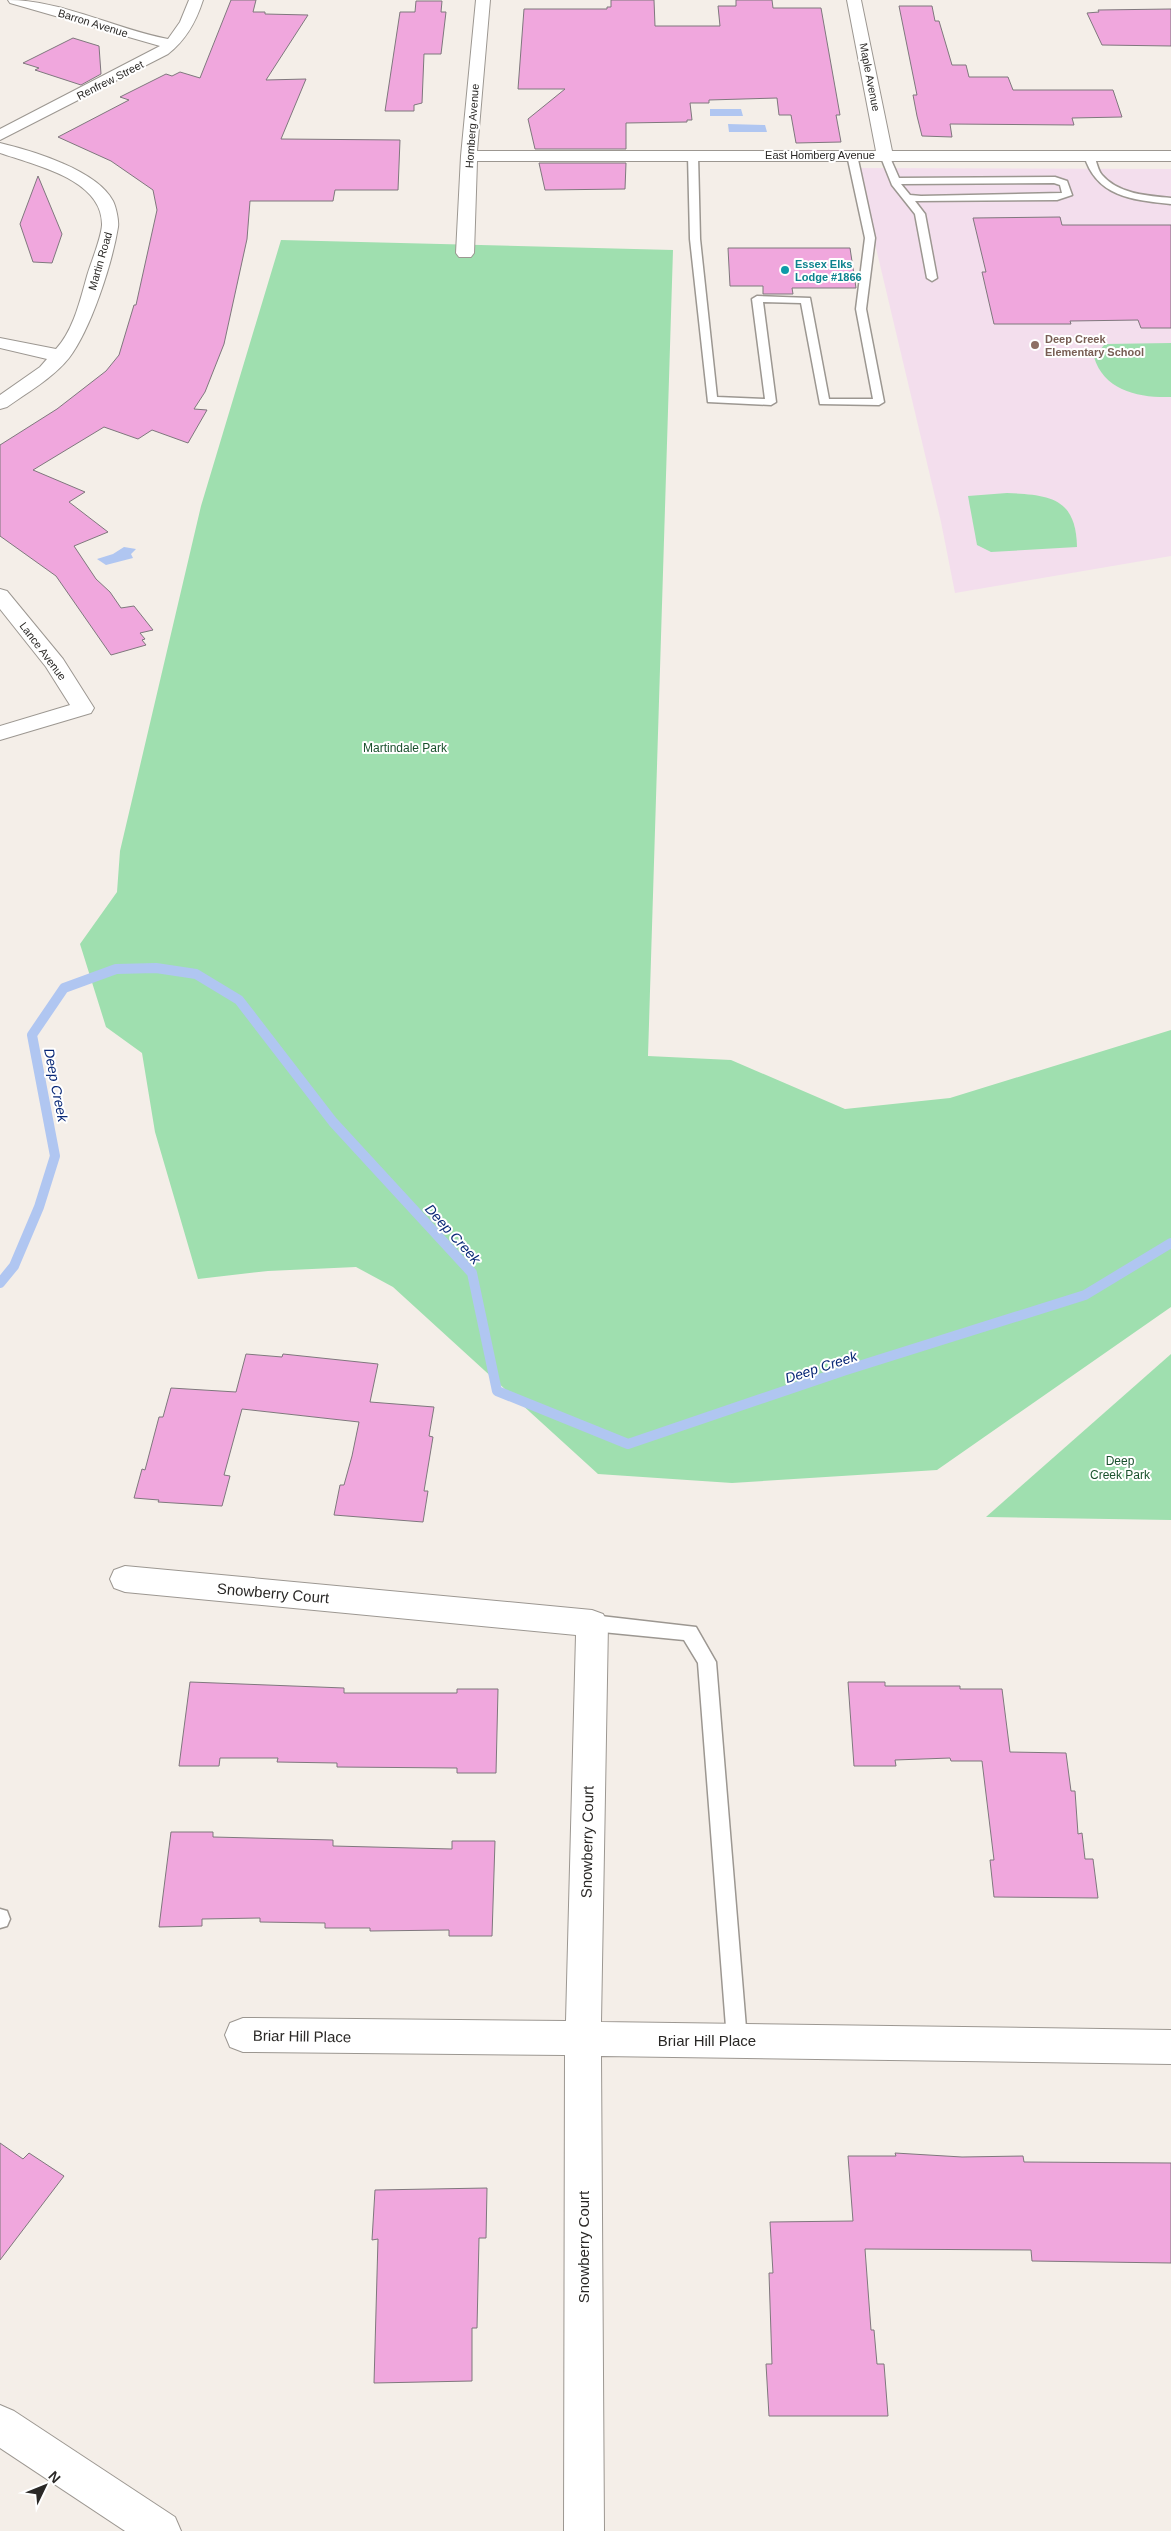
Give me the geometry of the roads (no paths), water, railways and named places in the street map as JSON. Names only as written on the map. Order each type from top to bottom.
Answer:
[{"type":"street","name":"Barron Avenue","points":[[15,0],[145,38],[173,44]]},
{"type":"street","name":"Renfrew Street","points":[[0,135],[150,60],[173,44],[188,25],[196,0]]},
{"type":"street","name":"Homberg Avenue","points":[[465,253],[470,156],[482,0]]},
{"type":"street","name":"Maple Avenue","points":[[854,0],[885,155]]},
{"type":"street","name":"Martin Road","points":[[0,148],[74,175],[98,192],[108,212],[110,225],[90,296],[72,342],[46,371],[0,404]]},
{"type":"street","name":"East Homberg Avenue","points":[[470,156],[1171,156]]},
{"type":"street","points":[[0,343],[61,356]]},
{"type":"street","name":"Lance Avenue","points":[[0,595],[55,664],[83,708],[0,733]]},
{"type":"street","name":"Snowberry Court","points":[[125,1579],[592,1623],[583,2039],[584,2531]]},
{"type":"street","name":"Briar Hill Place","points":[[243,2035],[1171,2047]]},
{"type":"street","points":[[0,2425],[161,2531]]},
{"type":"lane","points":[[693,155],[695,239],[712,400],[771,402],[757,300],[806,300],[824,402],[879,402],[861,309],[870,238],[852,155]]},
{"type":"lane","points":[[885,155],[895,181],[920,214],[932,278]]},
{"type":"lane","points":[[1089,155],[1098,177],[1117,189],[1142,197],[1171,201]]},
{"type":"lane","points":[[895,181],[1055,180],[1064,183],[1067,195],[1057,197],[921,199],[906,197]]},
{"type":"lane","points":[[592,1623],[689,1633],[707,1662],[737,2040]]},
{"type":"water","points":[[710,109],[741,109],[743,116],[710,116]]},
{"type":"water","points":[[728,124],[765,125],[767,132],[729,132]]},
{"type":"water","points":[[124,547],[136,549],[131,554],[133,558],[106,565],[97,559],[113,554]]},
{"type":"waterway","name":"Deep Creek","points":[[0,1283],[14,1266],[39,1207],[55,1156],[32,1035],[64,988],[116,969],[156,968],[196,974],[239,1000],[333,1122],[472,1273],[497,1391],[628,1444],[843,1371],[1085,1295],[1171,1243]]},
{"type":"place","name":"Essex Elks Lodge #1866","points":[[785,270]]},
{"type":"place","name":"Deep Creek Elementary School","points":[[1035,345]]},
{"type":"park label","name":"Martindale Park","points":[[405,748]]},
{"type":"park label","name":"Deep Creek Park","points":[[1120,1468]]}]
